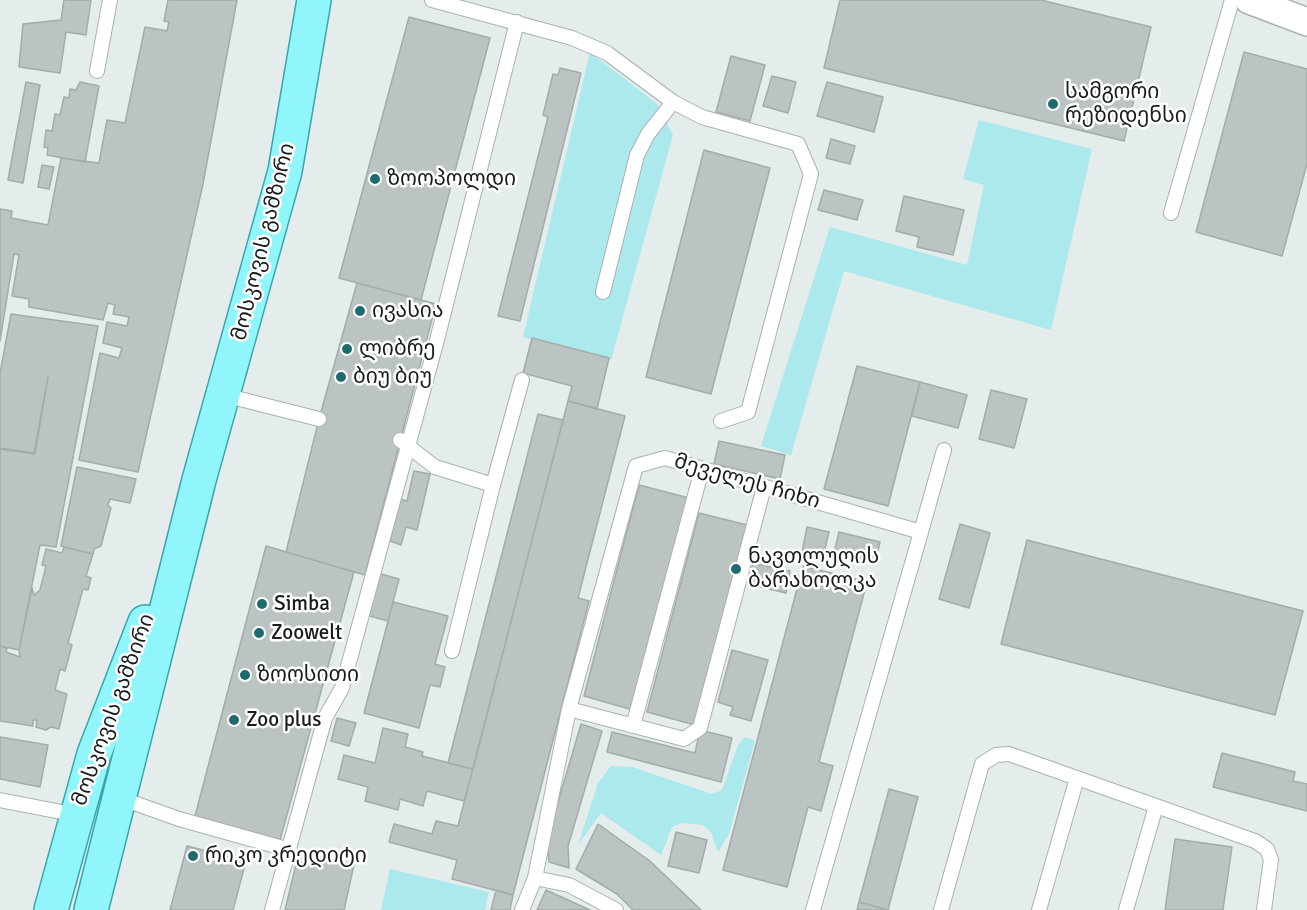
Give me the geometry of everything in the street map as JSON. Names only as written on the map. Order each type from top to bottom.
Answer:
[{"type":"main road","name":"მოსკოვის გამზირი","points":[[91,910],[199,480],[285,171],[314,0]]},
{"type":"main road","name":"მოსკოვის გამზირი","points":[[51,910],[94,754],[199,480]]},
{"type":"street","points":[[1249,0],[1307,22]]},
{"type":"lane","points":[[96,71],[110,0]]},
{"type":"lane","points":[[432,0],[572,38],[607,53],[673,102],[702,117],[798,144],[812,174],[748,412],[721,421]]},
{"type":"lane","points":[[1171,213],[1232,0]]},
{"type":"lane","points":[[272,910],[325,718],[342,688],[404,443],[517,22]]},
{"type":"lane","points":[[603,292],[637,155],[648,134],[673,102]]},
{"type":"lane","points":[[453,651],[493,485],[522,380]]},
{"type":"lane","points":[[224,395],[319,419]]},
{"type":"lane","points":[[404,443],[435,467],[493,485]]},
{"type":"lane","points":[[813,910],[944,450]]},
{"type":"lane","name":"მეველეს ჩიხი","points":[[522,910],[535,878],[568,709],[636,466],[665,458],[921,532]]},
{"type":"lane","points":[[633,726],[702,470]]},
{"type":"lane","points":[[568,709],[684,739],[700,728],[764,487]]},
{"type":"lane","points":[[941,910],[982,764],[996,755],[1009,754],[1255,841],[1267,849],[1271,860],[1264,910]]},
{"type":"lane","points":[[1039,910],[1077,778]]},
{"type":"lane","points":[[120,798],[179,819],[290,850]]},
{"type":"lane","points":[[0,800],[77,815]]},
{"type":"lane","points":[[1126,910],[1156,806]]},
{"type":"lane","points":[[535,878],[568,885],[616,910]]},
{"type":"shaded area","points":[[590,52],[657,104],[673,135],[611,360],[523,337]]},
{"type":"shaded area","points":[[979,120],[1092,149],[1051,330],[844,271],[791,455],[761,446],[830,227],[967,265],[984,185],[963,179]]},
{"type":"shaded area","points":[[745,737],[755,741],[729,834],[718,852],[711,832],[703,825],[682,823],[672,827],[661,855],[601,813],[578,845],[598,783],[611,766],[632,767],[712,794],[722,790],[738,745]]},
{"type":"shaded area","points":[[390,869],[489,892],[485,910],[381,910]]},
{"type":"building","points":[[64,0],[91,0],[86,35],[66,32],[60,73],[19,67],[23,24],[61,20]]},
{"type":"building","points":[[168,0],[237,0],[203,184],[138,472],[79,460],[100,353],[119,358],[122,348],[103,343],[107,322],[127,326],[129,317],[113,314],[115,305],[108,303],[103,320],[29,307],[29,299],[12,296],[19,255],[14,254],[0,341],[0,209],[12,211],[11,218],[48,225],[61,158],[99,163],[107,120],[125,123],[145,27],[167,31],[169,22],[164,21]]},
{"type":"building","name":"სამგორი რეზიდენსი","points":[[840,0],[1041,0],[1151,27],[1124,141],[824,68]]},
{"type":"building","points":[[409,17],[490,38],[421,300],[339,278]]},
{"type":"building","points":[[1244,52],[1307,69],[1307,164],[1282,256],[1196,232]]},
{"type":"building","points":[[731,56],[765,65],[750,121],[716,112]]},
{"type":"building","points":[[560,68],[581,73],[520,321],[498,316],[548,117],[543,115],[553,74],[558,75]]},
{"type":"building","points":[[772,76],[796,82],[788,113],[763,106]]},
{"type":"building","points":[[26,82],[40,85],[23,183],[8,180]]},
{"type":"building","points":[[80,82],[99,86],[85,162],[47,155],[48,148],[44,147],[46,130],[52,131],[55,114],[60,115],[64,97],[69,98],[70,89],[76,90]]},
{"type":"building","points":[[827,82],[883,97],[874,132],[817,116]]},
{"type":"building","points":[[831,139],[855,146],[850,164],[826,158]]},
{"type":"building","points":[[704,150],[770,168],[711,394],[646,377]]},
{"type":"building","points":[[42,165],[54,167],[49,189],[38,187]]},
{"type":"building","points":[[824,190],[863,200],[857,220],[818,210]]},
{"type":"building","points":[[904,196],[964,210],[953,255],[917,247],[919,237],[896,231]]},
{"type":"building","points":[[357,283],[436,304],[365,575],[286,552],[319,419]]},
{"type":"building","points":[[11,314],[98,326],[56,547],[40,545],[19,650],[0,646],[0,449],[35,454],[48,377],[34,453],[0,448],[0,373]]},
{"type":"building","points":[[532,338],[609,358],[597,409],[568,401],[572,386],[523,373]]},
{"type":"building","points":[[857,366],[920,382],[888,506],[824,489]]},
{"type":"building","points":[[920,382],[967,395],[958,428],[912,416]]},
{"type":"building","points":[[991,390],[1027,399],[1014,448],[979,439]]},
{"type":"building","points":[[568,401],[625,416],[578,598],[589,601],[513,895],[452,879],[457,860],[389,842],[394,824],[432,834],[436,821],[458,826]]},
{"type":"building","points":[[538,414],[563,420],[473,769],[448,763]]},
{"type":"building","points":[[719,441],[785,455],[780,479],[714,464]]},
{"type":"building","points":[[77,467],[136,479],[130,503],[110,499],[108,505],[111,508],[101,546],[94,549],[93,554],[61,546]]},
{"type":"building","points":[[414,471],[430,474],[417,530],[406,527],[401,545],[390,541],[400,499],[407,501]]},
{"type":"building","points":[[639,485],[689,498],[633,710],[584,696]]},
{"type":"building","points":[[699,513],[747,525],[695,725],[647,712]]},
{"type":"building","points":[[960,524],[990,533],[969,608],[939,599]]},
{"type":"building","points":[[807,527],[829,532],[823,557],[802,552]]},
{"type":"building","points":[[839,532],[880,542],[875,563],[834,553]]},
{"type":"building","points":[[1027,540],[1303,611],[1275,715],[1001,644]]},
{"type":"building","points":[[266,546],[354,572],[280,840],[195,816]]},
{"type":"building","points":[[64,547],[93,554],[86,576],[91,578],[88,590],[83,589],[68,643],[72,645],[65,671],[60,669],[55,690],[67,694],[59,729],[51,727],[46,730],[36,727],[37,720],[33,720],[33,726],[0,721],[0,646],[7,648],[6,652],[20,657],[19,650],[32,588],[34,595],[40,590],[46,566],[42,565],[46,549],[62,553]]},
{"type":"building","points":[[753,563],[790,571],[786,593],[748,584]]},
{"type":"building","points":[[803,566],[867,582],[819,762],[833,766],[821,811],[808,807],[787,887],[723,870]]},
{"type":"building","points":[[377,573],[399,579],[388,621],[366,615]]},
{"type":"building","points":[[393,602],[448,616],[435,664],[445,667],[440,687],[430,685],[419,728],[364,713]]},
{"type":"building","points":[[732,650],[768,660],[751,721],[730,715],[733,707],[718,702]]},
{"type":"building","points":[[337,718],[356,723],[349,746],[331,741]]},
{"type":"building","points":[[581,724],[602,731],[568,846],[569,868],[549,862],[547,840]]},
{"type":"building","points":[[383,728],[408,734],[405,747],[423,752],[422,756],[473,769],[464,801],[427,791],[423,806],[400,799],[398,810],[365,801],[368,787],[338,779],[344,755],[375,763]]},
{"type":"building","points":[[700,730],[732,738],[721,782],[607,752],[612,732],[695,753]]},
{"type":"building","points":[[0,737],[48,745],[40,787],[0,779]]},
{"type":"building","points":[[1222,753],[1295,772],[1293,781],[1307,784],[1307,811],[1213,787]]},
{"type":"building","points":[[889,789],[918,797],[888,910],[859,902]]},
{"type":"building","points":[[598,824],[650,861],[701,910],[633,910],[617,894],[576,869]]},
{"type":"building","points":[[676,832],[707,840],[699,873],[668,866]]},
{"type":"building","points":[[1175,839],[1232,847],[1223,910],[1165,910]]},
{"type":"building","points":[[187,846],[246,861],[233,910],[170,910]]},
{"type":"building","points":[[299,852],[354,865],[344,910],[285,910]]},
{"type":"building","points":[[496,890],[513,895],[510,910],[491,910]]},
{"type":"building","points":[[546,890],[590,910],[537,910]]},
{"type":"building","points":[[859,902],[888,910],[857,910]]},
{"type":"place","name":"სამგორი რეზიდენსი","points":[[1053,104]]},
{"type":"place","name":"ზოოპოლდი","points":[[375,179]]},
{"type":"place","name":"ივასია","points":[[360,311]]},
{"type":"place","name":"ლიბრე","points":[[347,349]]},
{"type":"place","name":"ბიუ ბიუ","points":[[341,377]]},
{"type":"place","name":"ნავთლუღის ბარახოლკა","points":[[736,569]]},
{"type":"place","name":"Simba","points":[[262,604]]},
{"type":"place","name":"Zoowelt","points":[[259,633]]},
{"type":"place","name":"ზოოსითი","points":[[245,675]]},
{"type":"place","name":"Zoo plus","points":[[234,720]]},
{"type":"place","name":"რიკო კრედიტი","points":[[193,856]]}]
